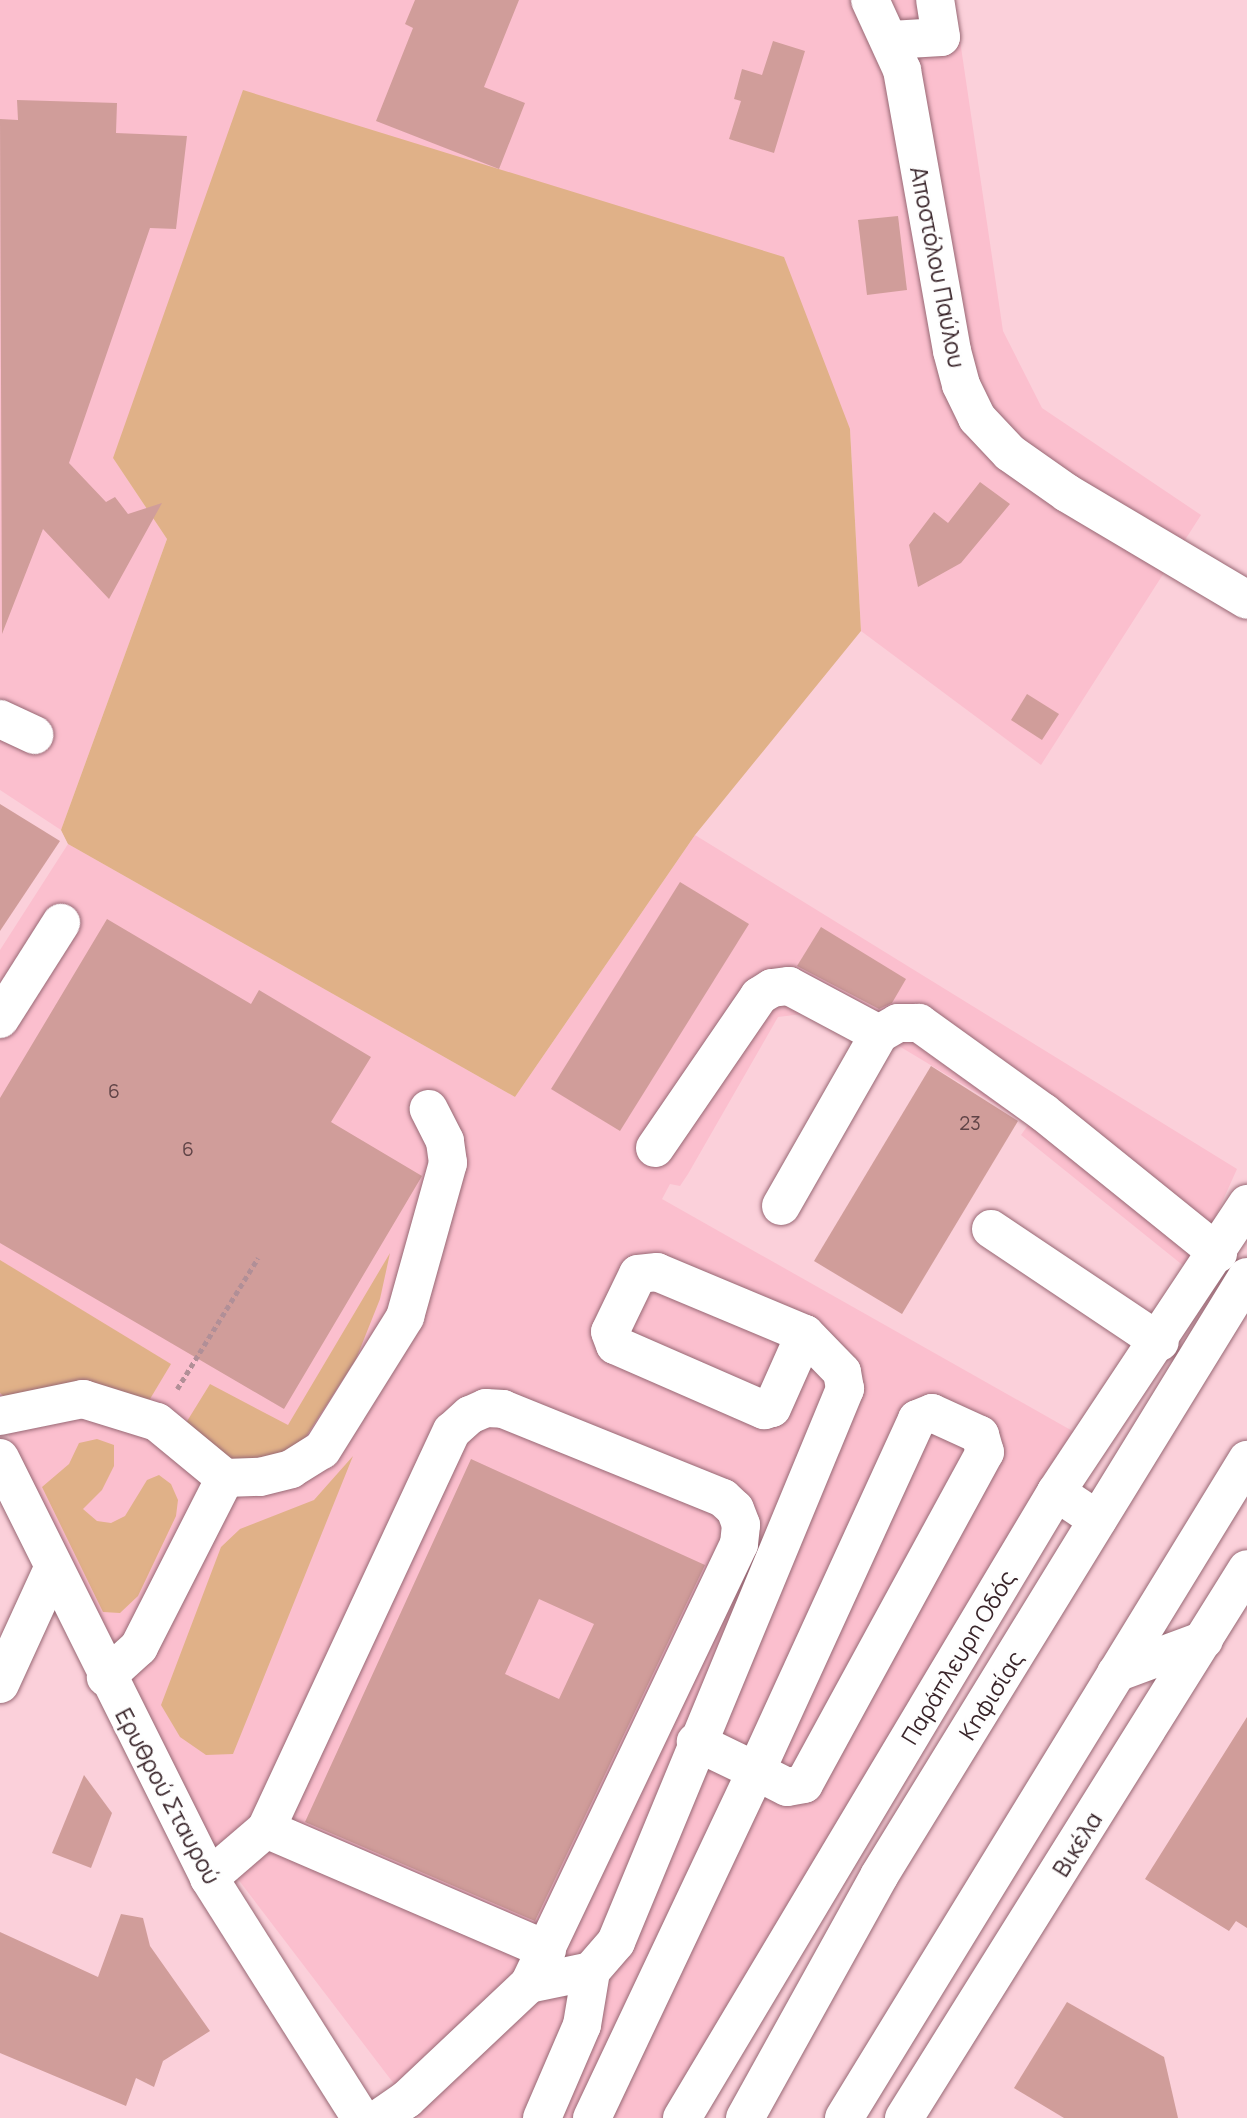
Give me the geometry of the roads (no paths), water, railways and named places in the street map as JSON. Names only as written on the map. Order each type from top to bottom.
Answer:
[{"type":"street","name":"Αποστόλου Παύλου","points":[[872,13],[941,37],[935,0]]},
{"type":"street","name":"Αποστόλου Παύλου","points":[[872,13],[902,70],[952,351],[961,385],[977,418],[1010,453],[1067,493],[1247,600]]},
{"type":"street","points":[[0,719],[35,735]]},
{"type":"street","points":[[0,1019],[61,923]]},
{"type":"street","points":[[655,1148],[760,996],[772,988],[789,986],[879,1034]]},
{"type":"street","points":[[781,1206],[879,1034],[898,1023],[919,1023],[1043,1112],[1217,1254]]},
{"type":"street","points":[[0,1416],[83,1399],[157,1422],[225,1478],[260,1477],[291,1469],[322,1450],[404,1317],[448,1163],[445,1141],[429,1109]]},
{"type":"street","name":"Παράπλευρη Οδός","points":[[682,2118],[1056,1492],[1160,1342],[1247,1205]]},
{"type":"street","points":[[991,1229],[1160,1342]]},
{"type":"street","points":[[542,2118],[582,2025],[590,1971],[616,1942],[696,1742],[845,1389],[842,1372],[805,1334],[647,1270],[638,1274],[610,1332],[615,1345],[764,1410],[772,1408],[805,1334]]},
{"type":"street","name":"Κηφισίας","points":[[745,2118],[879,1876],[1247,1277]]},
{"type":"street","points":[[209,1878],[266,1829],[452,1431],[470,1415],[503,1409],[723,1498],[735,1509],[741,1525],[739,1544],[529,1984],[407,2099],[380,2118]]},
{"type":"street","points":[[592,2118],[756,1772],[916,1419],[932,1413],[979,1435],[985,1452],[804,1784],[787,1787],[756,1772],[696,1742]]},
{"type":"street","name":"Ερυθρού Σταυρού","points":[[0,1458],[106,1677],[209,1878],[362,2118]]},
{"type":"street","points":[[844,2118],[1247,1460]]},
{"type":"street","points":[[106,1677],[139,1647],[225,1478]]},
{"type":"street","points":[[1056,1492],[1098,1520]]},
{"type":"street","points":[[0,1684],[53,1567]]},
{"type":"street","name":"Βικέλα","points":[[904,2118],[1204,1640],[1241,1593]]},
{"type":"street","points":[[1116,1673],[1204,1640]]},
{"type":"street","points":[[266,1829],[547,1951]]},
{"type":"street","points":[[529,1984],[590,1971]]}]
